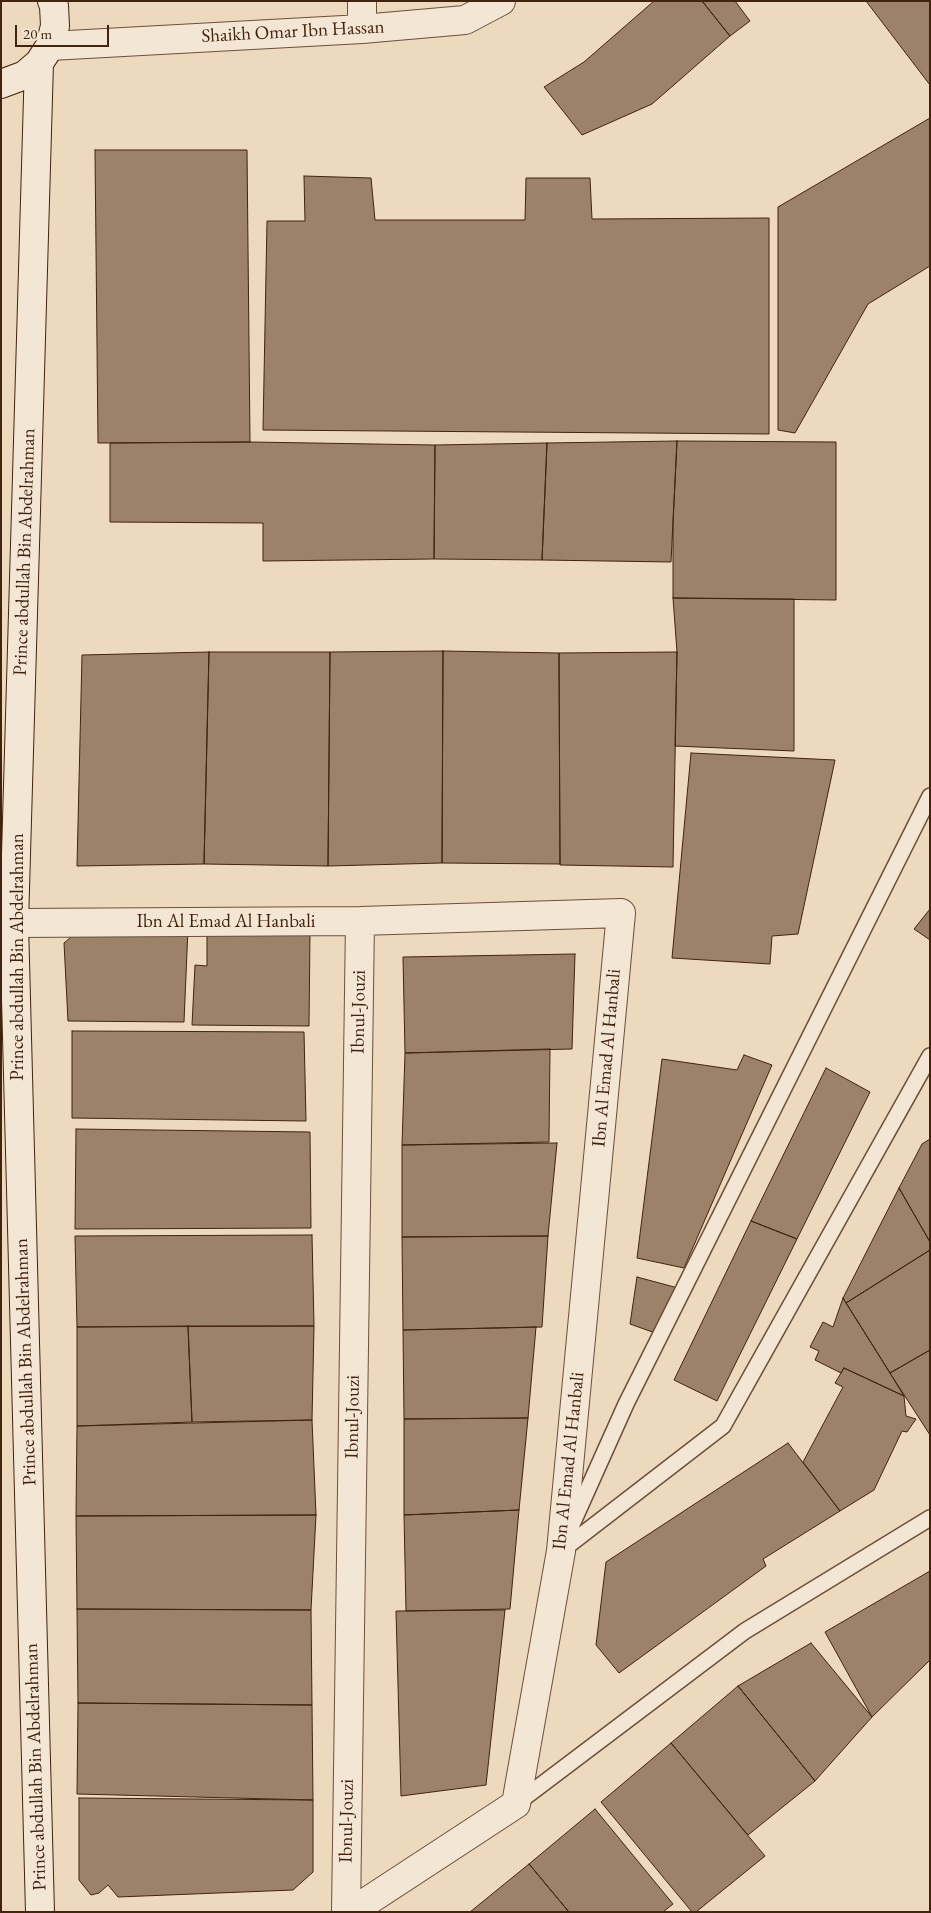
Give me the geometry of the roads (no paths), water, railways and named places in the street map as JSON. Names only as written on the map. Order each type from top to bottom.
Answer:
[{"type":"street","name":"Prince abdullah Bin Abdelrahman","points":[[40,1912],[14,923],[45,54],[55,26],[52,1]]},
{"type":"street","points":[[362,1],[362,28]]},
{"type":"street","name":"Shaikh Omar Ibn Hassan","points":[[45,54],[465,20],[501,1]]},
{"type":"street","points":[[1,84],[25,76],[45,54]]},
{"type":"street","name":"Ibn Al Emad Al Hanbali","points":[[14,923],[360,921],[621,913],[561,1551],[516,1804]]},
{"type":"street","name":"Ibnul-Jouzi","points":[[346,1912],[360,921]]},
{"type":"street","points":[[351,1912],[516,1804]]},
{"type":"lane","points":[[561,1551],[626,1404],[930,796]]},
{"type":"lane","points":[[561,1551],[724,1426],[930,1056]]},
{"type":"lane","points":[[516,1804],[745,1631],[930,1518]]}]
